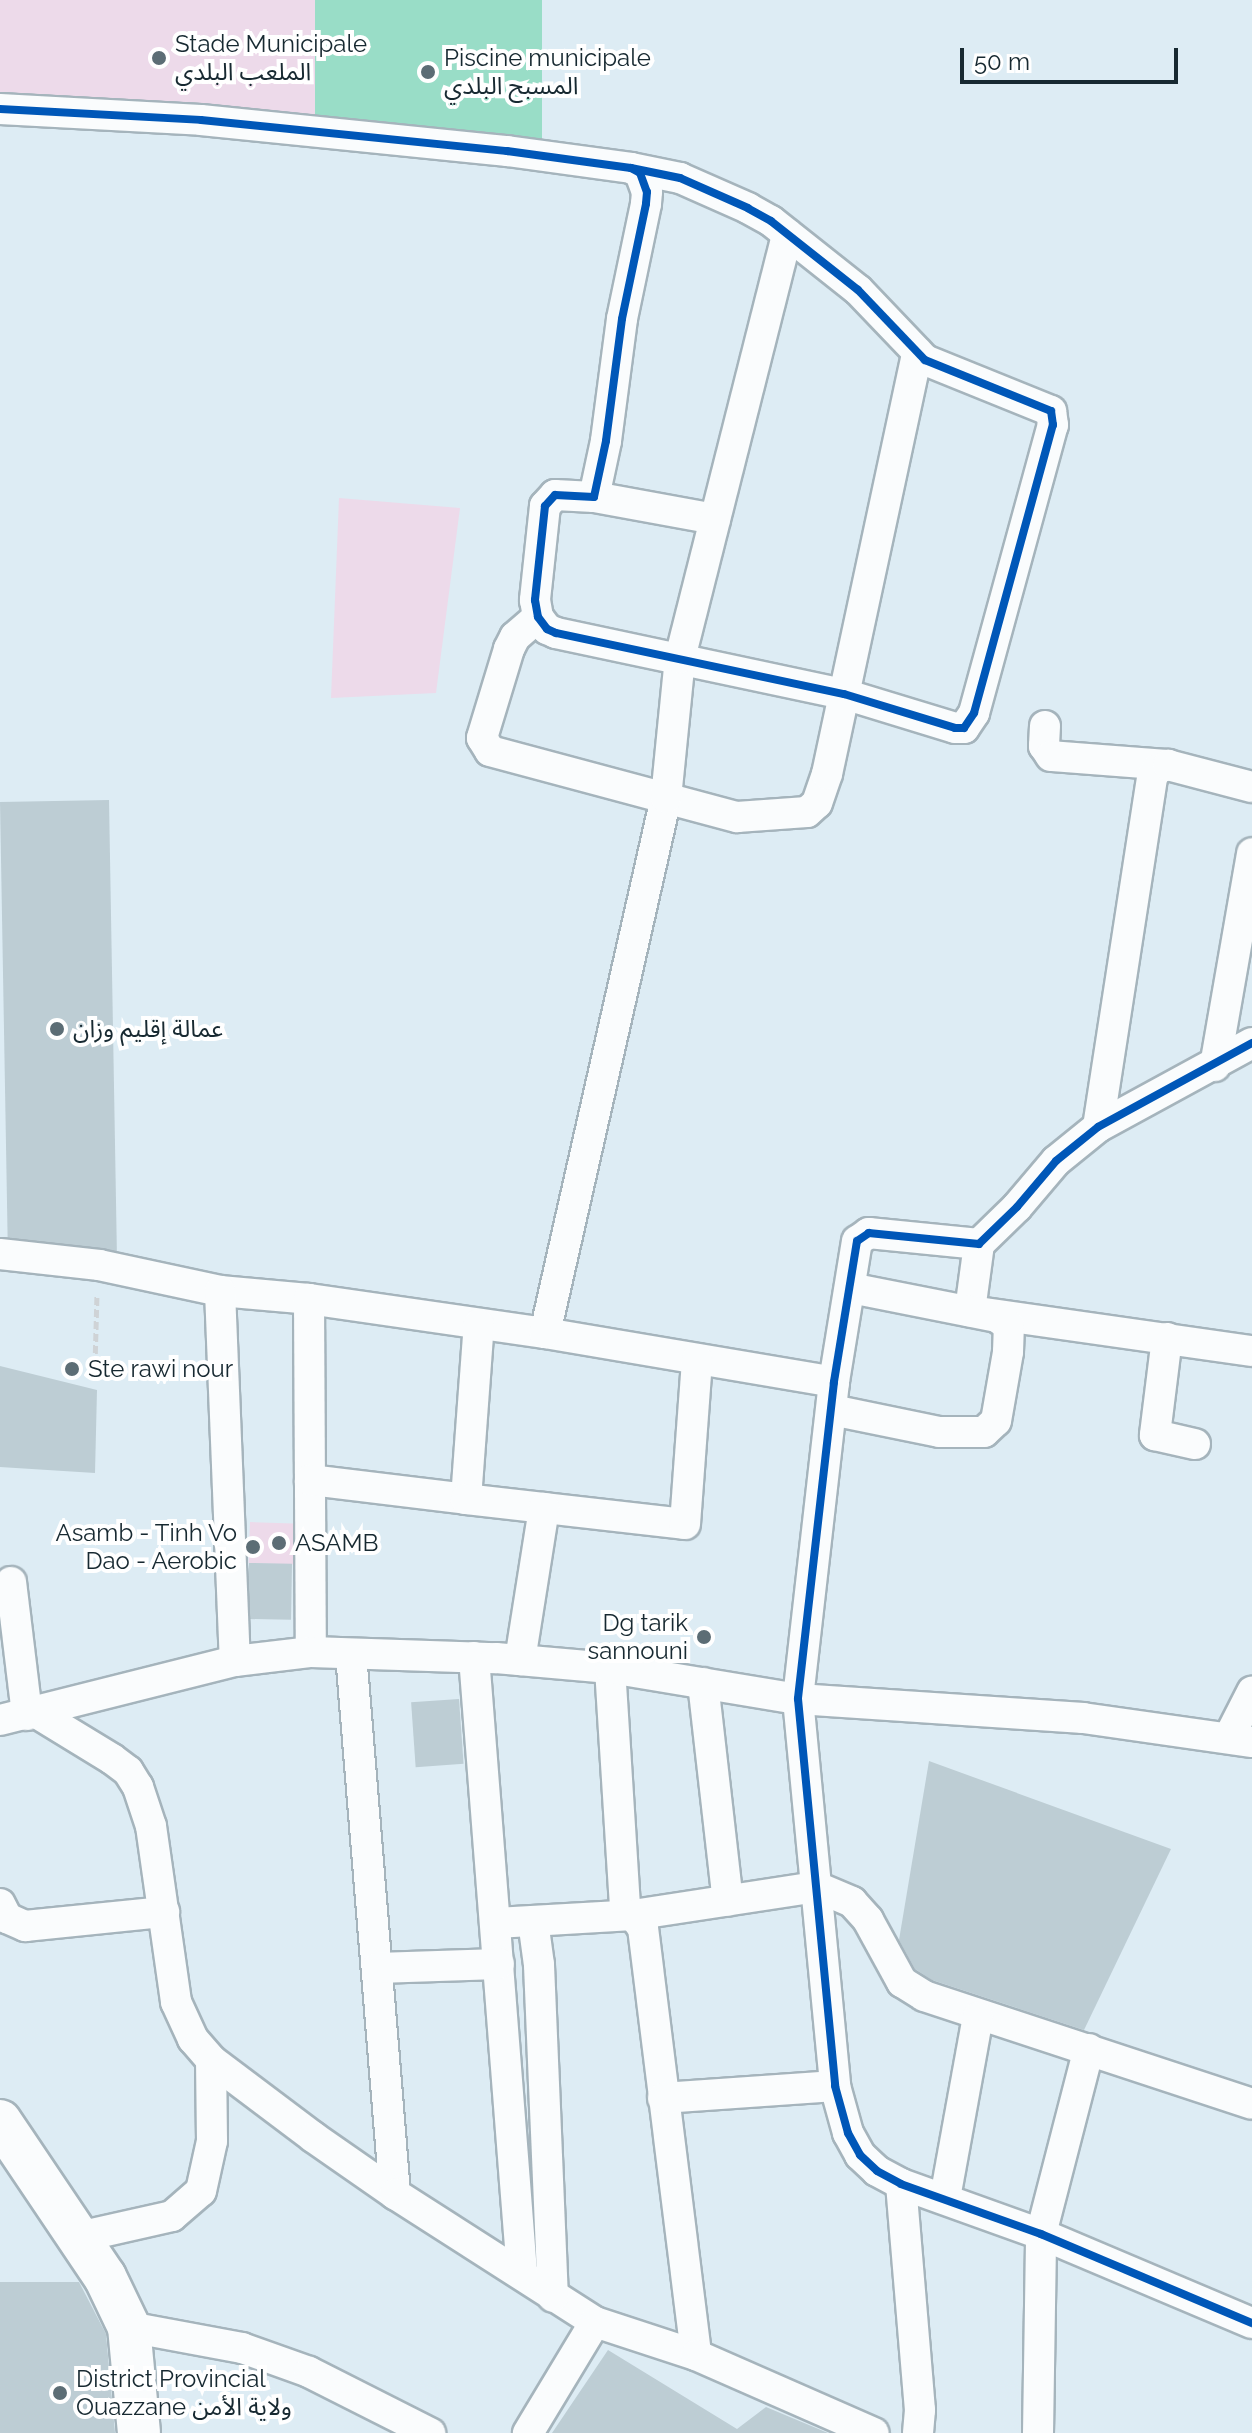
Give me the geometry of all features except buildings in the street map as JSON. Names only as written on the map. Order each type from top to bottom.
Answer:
[{"type":"main road","points":[[0,2121],[105,2277],[129,2327],[139,2433]]},
{"type":"street","points":[[0,109],[201,120],[507,151],[659,171],[702,186],[748,208],[787,234],[858,290],[917,353],[932,364],[1047,408],[1053,425],[970,722],[964,728],[955,728],[844,694],[556,633],[547,629],[538,617],[535,600],[545,506],[555,495],[594,497],[715,519]]},
{"type":"street","points":[[594,497],[606,441],[622,319],[646,204],[644,182],[631,168]]},
{"type":"street","points":[[545,1333],[666,798],[680,658],[787,234]]},
{"type":"street","points":[[538,617],[515,637],[509,649],[482,738],[484,746],[490,751],[737,817],[807,812],[817,803],[823,791],[917,353]]},
{"type":"street","points":[[1045,726],[1044,746],[1051,756],[1168,765],[1252,787]]},
{"type":"street","points":[[1098,1127],[1149,787],[1154,772],[1168,765]]},
{"type":"street","points":[[1215,1066],[1252,853]]},
{"type":"street","points":[[970,1311],[979,1244],[1017,1207],[1056,1161],[1098,1127],[1215,1066],[1252,1043]]},
{"type":"street","points":[[979,1244],[869,1233],[857,1241],[833,1396],[798,1699],[835,2086],[848,2133],[860,2155],[877,2171],[901,2184],[1041,2234],[1252,2323]]},
{"type":"street","points":[[0,1254],[99,1265],[220,1291],[309,1299],[545,1333],[697,1359],[833,1396],[939,1432],[976,1433],[990,1429],[998,1407],[1009,1326],[1003,1319],[850,1288]]},
{"type":"street","points":[[220,1291],[235,1661]]},
{"type":"street","points":[[309,1299],[311,1652]]},
{"type":"street","points":[[970,1311],[1252,1351]]},
{"type":"street","points":[[466,1499],[479,1324]]},
{"type":"street","points":[[1167,1338],[1155,1435],[1195,1444]]},
{"type":"street","points":[[310,1480],[685,1524],[697,1359]]},
{"type":"street","points":[[520,1660],[544,1508]]},
{"type":"street","points":[[11,1582],[21,1716]]},
{"type":"street","points":[[21,1716],[235,1661],[311,1652],[474,1657],[610,1668],[798,1699],[979,1708],[1241,1740],[1252,1692]]},
{"type":"street","points":[[351,1654],[395,2194]]},
{"type":"street","points":[[474,1657],[522,2273]]},
{"type":"street","points":[[610,1668],[625,1905],[643,1928],[696,2355]]},
{"type":"street","points":[[703,1683],[728,1901]]},
{"type":"street","points":[[21,1716],[128,1771],[138,1787],[151,1826],[176,2002],[189,2031],[211,2060],[395,2194],[595,2322],[696,2355],[874,2433]]},
{"type":"street","points":[[496,1923],[633,1915],[817,1887],[852,1902],[902,1982],[924,1996],[978,2017],[1089,2049],[1252,2104]]},
{"type":"street","points":[[0,1904],[7,1918],[25,1926],[164,1912]]},
{"type":"street","points":[[533,1921],[539,1965],[553,2297]]},
{"type":"street","points":[[377,1968],[499,1964]]},
{"type":"street","points":[[945,2198],[978,2017]]},
{"type":"street","points":[[1038,2433],[1041,2234],[1089,2049]]},
{"type":"street","points":[[79,2237],[172,2216],[201,2191],[212,2141],[211,2060]]},
{"type":"street","points":[[663,2098],[835,2086]]},
{"type":"street","points":[[901,2184],[920,2410],[918,2433]]},
{"type":"street","points":[[528,2433],[595,2322]]},
{"type":"street","points":[[129,2327],[242,2348],[309,2372],[430,2433]]},
{"type":"path","points":[[95,1311],[95,1365]]},
{"type":"shaded area","name":"Stade Municipale الملعب البلدي","points":[[0,0],[315,0],[321,146],[0,116]]},
{"type":"shaded area","name":"Piscine municipale المسبح البلدي","points":[[315,0],[542,0],[542,146],[315,146]]},
{"type":"shaded area","points":[[339,498],[460,508],[436,693],[331,698]]},
{"type":"shaded area","name":"ASAMB","points":[[250,1522],[309,1524],[308,1565],[249,1563]]},
{"type":"cycle path","points":[[0,109],[201,120],[507,151],[631,168],[640,173],[647,192],[646,204],[622,319],[606,441],[594,497],[555,495],[545,506],[535,600],[538,617],[547,629],[556,633],[844,694],[955,728],[964,728],[974,713],[1053,425],[1051,411],[925,360],[858,290],[771,221],[680,178],[631,168]]},
{"type":"cycle path","points":[[1252,1043],[1098,1127],[1056,1161],[1017,1207],[979,1244],[869,1233],[857,1241],[834,1382],[798,1699],[835,2086],[848,2133],[860,2155],[877,2171],[901,2184],[1041,2234],[1252,2323]]},
{"type":"place","name":"Stade Municipale الملعب البلدي","points":[[159,58]]},
{"type":"place","name":"Piscine municipale المسبح البلدي","points":[[428,72]]},
{"type":"place","name":"عمالة إقليم وزان","points":[[57,1029]]},
{"type":"place","name":"Ste rawi nour","points":[[72,1369]]},
{"type":"place","name":"ASAMB","points":[[279,1543]]},
{"type":"place","name":"Asamb - Tinh Vo Dao - Aerobic","points":[[253,1547]]},
{"type":"place","name":"Dg tarik sannouni","points":[[704,1637]]},
{"type":"place","name":"District Provincial Ouazzane ولاية الأمن","points":[[60,2393]]}]
